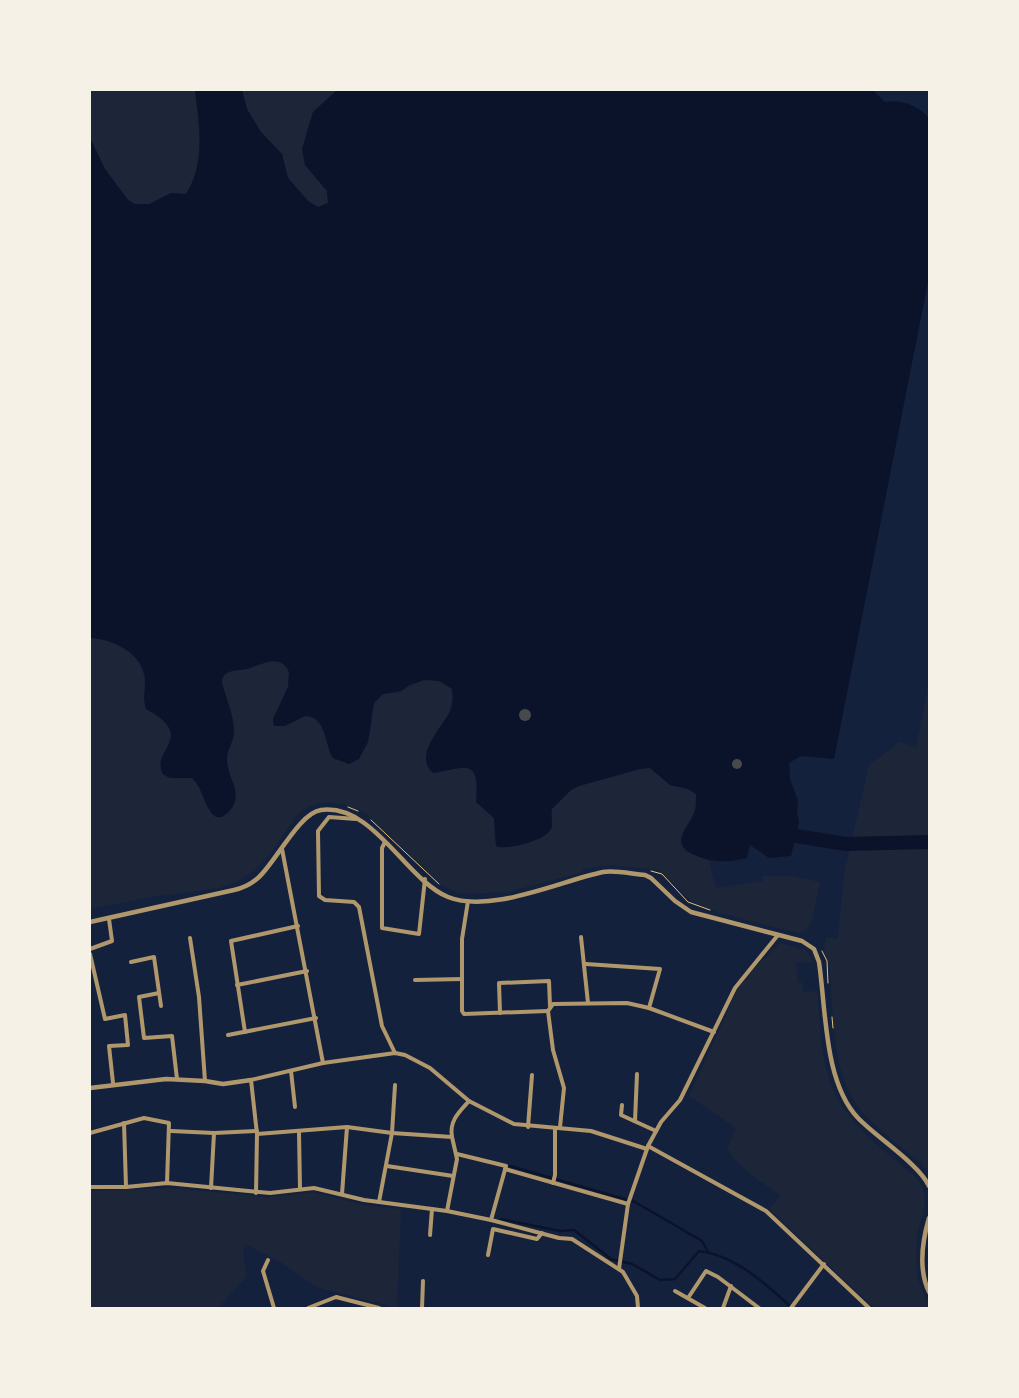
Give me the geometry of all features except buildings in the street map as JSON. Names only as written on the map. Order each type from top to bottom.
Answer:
[{"type":"street","points":[[90,922],[241,888],[258,878],[303,819],[315,811],[340,811],[360,819],[443,895],[468,901],[503,899],[604,872],[618,872],[651,878],[675,901],[691,912],[805,942],[816,953],[837,1086],[846,1103],[864,1125],[919,1172],[929,1186]]},
{"type":"street","points":[[360,819],[329,817],[318,831],[318,896],[325,900],[354,902],[359,907],[382,1026],[395,1053]]},
{"type":"street","points":[[384,842],[382,848],[380,904],[382,928],[419,934],[425,879]]},
{"type":"street","points":[[282,849],[324,1063]]},
{"type":"street","points":[[468,901],[462,939],[462,1011],[464,1014],[548,1012]]},
{"type":"street","points":[[90,949],[112,941],[110,919]]},
{"type":"street","points":[[245,1032],[231,941],[298,926]]},
{"type":"street","points":[[619,1269],[628,1204],[647,1147],[656,1131],[680,1100],[735,988],[778,935]]},
{"type":"street","points":[[581,937],[586,964],[588,1003]]},
{"type":"street","points":[[190,938],[199,997],[204,1081]]},
{"type":"street","points":[[90,954],[104,1018],[125,1015],[128,1044],[109,1046],[114,1083]]},
{"type":"street","points":[[131,962],[154,957],[161,1006]]},
{"type":"street","points":[[586,964],[660,969],[649,1008]]},
{"type":"street","points":[[237,985],[307,971]]},
{"type":"street","points":[[415,980],[462,979]]},
{"type":"street","points":[[500,1013],[499,983],[549,981],[550,1006],[548,1012],[553,1050],[564,1088],[557,1128],[553,1182]]},
{"type":"street","points":[[159,993],[139,997],[144,1038],[172,1036],[177,1079]]},
{"type":"street","points":[[550,1006],[558,1003],[616,1002],[649,1008],[714,1032]]},
{"type":"street","points":[[228,1035],[316,1018]]},
{"type":"street","points":[[90,1088],[114,1083],[177,1079],[228,1084],[324,1063],[395,1053],[405,1055],[430,1068],[469,1101],[494,1115],[528,1126],[591,1131],[647,1147],[766,1211],[870,1308]]},
{"type":"street","points":[[291,1071],[295,1107]]},
{"type":"street","points":[[635,1121],[637,1074]]},
{"type":"street","points":[[528,1126],[532,1075]]},
{"type":"street","points":[[251,1080],[257,1132],[256,1193]]},
{"type":"street","points":[[379,1202],[392,1133],[394,1084]]},
{"type":"street","points":[[448,1211],[457,1154],[451,1130],[455,1117],[469,1101]]},
{"type":"street","points":[[622,1105],[621,1115],[656,1131]]},
{"type":"street","points":[[90,1133],[144,1118],[169,1123],[168,1183]]},
{"type":"street","points":[[124,1123],[126,1187]]},
{"type":"street","points":[[170,1130],[214,1133],[299,1132],[347,1126],[392,1133],[452,1137]]},
{"type":"street","points":[[342,1194],[347,1126]]},
{"type":"street","points":[[299,1132],[300,1188]]},
{"type":"street","points":[[212,1188],[214,1133]]},
{"type":"street","points":[[457,1154],[506,1166],[491,1220]]},
{"type":"street","points":[[387,1166],[453,1176]]},
{"type":"street","points":[[505,1169],[628,1204]]},
{"type":"street","points":[[90,1187],[126,1187],[168,1183],[256,1193],[314,1188],[364,1200],[448,1211],[491,1220],[542,1234],[572,1239],[619,1269],[637,1296],[638,1308]]},
{"type":"street","points":[[430,1235],[432,1209]]},
{"type":"street","points":[[929,1218],[922,1249],[924,1275],[929,1292]]},
{"type":"street","points":[[488,1255],[493,1230],[537,1239],[542,1234]]},
{"type":"street","points":[[268,1260],[264,1271],[274,1308]]},
{"type":"street","points":[[792,1306],[824,1264]]},
{"type":"street","points":[[688,1298],[706,1271],[732,1286],[759,1308]]},
{"type":"street","points":[[422,1308],[423,1281]]},
{"type":"street","points":[[723,1308],[732,1286]]},
{"type":"street","points":[[675,1291],[705,1308]]},
{"type":"street","points":[[308,1308],[336,1297],[363,1306],[379,1308]]},
{"type":"path","points":[[345,806],[360,812]]},
{"type":"path","points":[[648,870],[662,874],[688,902],[713,912]]},
{"type":"path","points":[[832,1017],[834,1035]]},
{"type":"shaded area","points":[[90,90],[195,90],[200,130],[199,157],[197,170],[186,194],[171,193],[149,204],[135,204],[128,200],[105,169],[90,138]]},
{"type":"shaded area","points":[[195,90],[242,90],[247,109],[261,132],[282,154],[288,178],[308,201],[318,207],[328,203],[327,191],[305,165],[302,149],[313,112],[337,90],[873,90],[885,102],[909,104],[929,118],[929,277],[834,759],[801,756],[789,763],[790,779],[798,800],[797,813],[799,822],[791,856],[769,858],[750,845],[747,858],[734,860],[709,860],[688,852],[681,842],[695,811],[696,794],[688,789],[670,785],[650,768],[640,769],[571,790],[552,809],[552,827],[548,833],[526,844],[509,847],[496,846],[494,818],[476,802],[476,778],[473,772],[463,768],[433,773],[427,766],[428,749],[451,709],[453,697],[452,689],[439,681],[424,680],[409,685],[401,691],[383,694],[374,703],[368,742],[359,759],[349,764],[333,758],[321,726],[312,717],[305,716],[285,726],[274,726],[273,719],[288,687],[289,672],[285,666],[276,661],[229,672],[224,676],[222,683],[234,726],[234,735],[227,758],[236,796],[230,810],[222,817],[216,817],[208,808],[199,787],[192,778],[170,778],[163,774],[160,765],[171,736],[169,728],[161,719],[146,709],[144,701],[145,677],[142,668],[132,654],[124,648],[107,641],[90,638],[90,138],[105,169],[128,200],[135,204],[149,204],[171,193],[186,194],[192,182],[199,157],[200,144]]},
{"type":"shaded area","points":[[242,90],[337,90],[313,112],[306,134],[305,165],[327,191],[328,203],[318,208],[308,201],[288,178],[282,154],[261,132],[246,109]]},
{"type":"shaded area","points":[[90,638],[115,644],[131,653],[137,660],[145,679],[144,699],[170,728],[171,734],[161,771],[166,777],[192,778],[216,817],[231,809],[235,794],[227,764],[234,727],[222,683],[223,677],[226,674],[264,663],[276,661],[281,663],[289,672],[288,687],[273,719],[313,717],[321,726],[333,758],[349,764],[359,759],[371,730],[373,707],[378,697],[384,694],[400,692],[424,680],[436,680],[451,686],[453,697],[433,773],[463,767],[469,768],[473,772],[477,788],[476,802],[494,818],[495,842],[519,846],[532,840],[541,839],[552,826],[552,809],[571,790],[640,769],[650,768],[670,785],[688,789],[696,794],[694,813],[682,834],[681,843],[685,851],[709,861],[716,888],[763,881],[763,876],[792,876],[820,882],[812,920],[806,931],[799,933],[720,913],[692,902],[659,870],[610,865],[583,869],[583,872],[508,892],[460,894],[441,885],[365,813],[344,804],[324,802],[306,808],[297,815],[271,853],[254,871],[236,882],[220,888],[151,897],[90,909]]},
{"type":"shaded area","points":[[929,681],[929,1172],[866,1116],[854,1101],[846,1084],[836,1045],[829,964],[824,951],[826,937],[838,939],[844,874],[869,765],[900,742],[916,748]]},
{"type":"shaded area","points":[[780,943],[806,950],[813,962],[796,963],[798,983],[802,982],[803,992],[817,991],[827,1072],[841,1105],[864,1132],[918,1179],[922,1188],[925,1203],[918,1230],[916,1263],[919,1282],[929,1308],[874,1308],[769,1209],[781,1195],[745,1169],[727,1149],[736,1128],[689,1096],[737,990],[756,966]]},
{"type":"shaded area","points":[[167,1188],[269,1197],[313,1192],[364,1205],[401,1209],[397,1308],[316,1287],[279,1261],[245,1244],[243,1254],[247,1276],[218,1308],[90,1308],[90,1191]]},
{"type":"waterway","points":[[796,836],[846,844],[929,842]]},
{"type":"waterway","points":[[510,1166],[635,1202],[702,1241],[708,1252]]},
{"type":"waterway","points":[[501,1219],[560,1231],[574,1230],[611,1259],[632,1264],[660,1280],[675,1279],[699,1251],[712,1254],[737,1264],[771,1289],[791,1307]]}]
